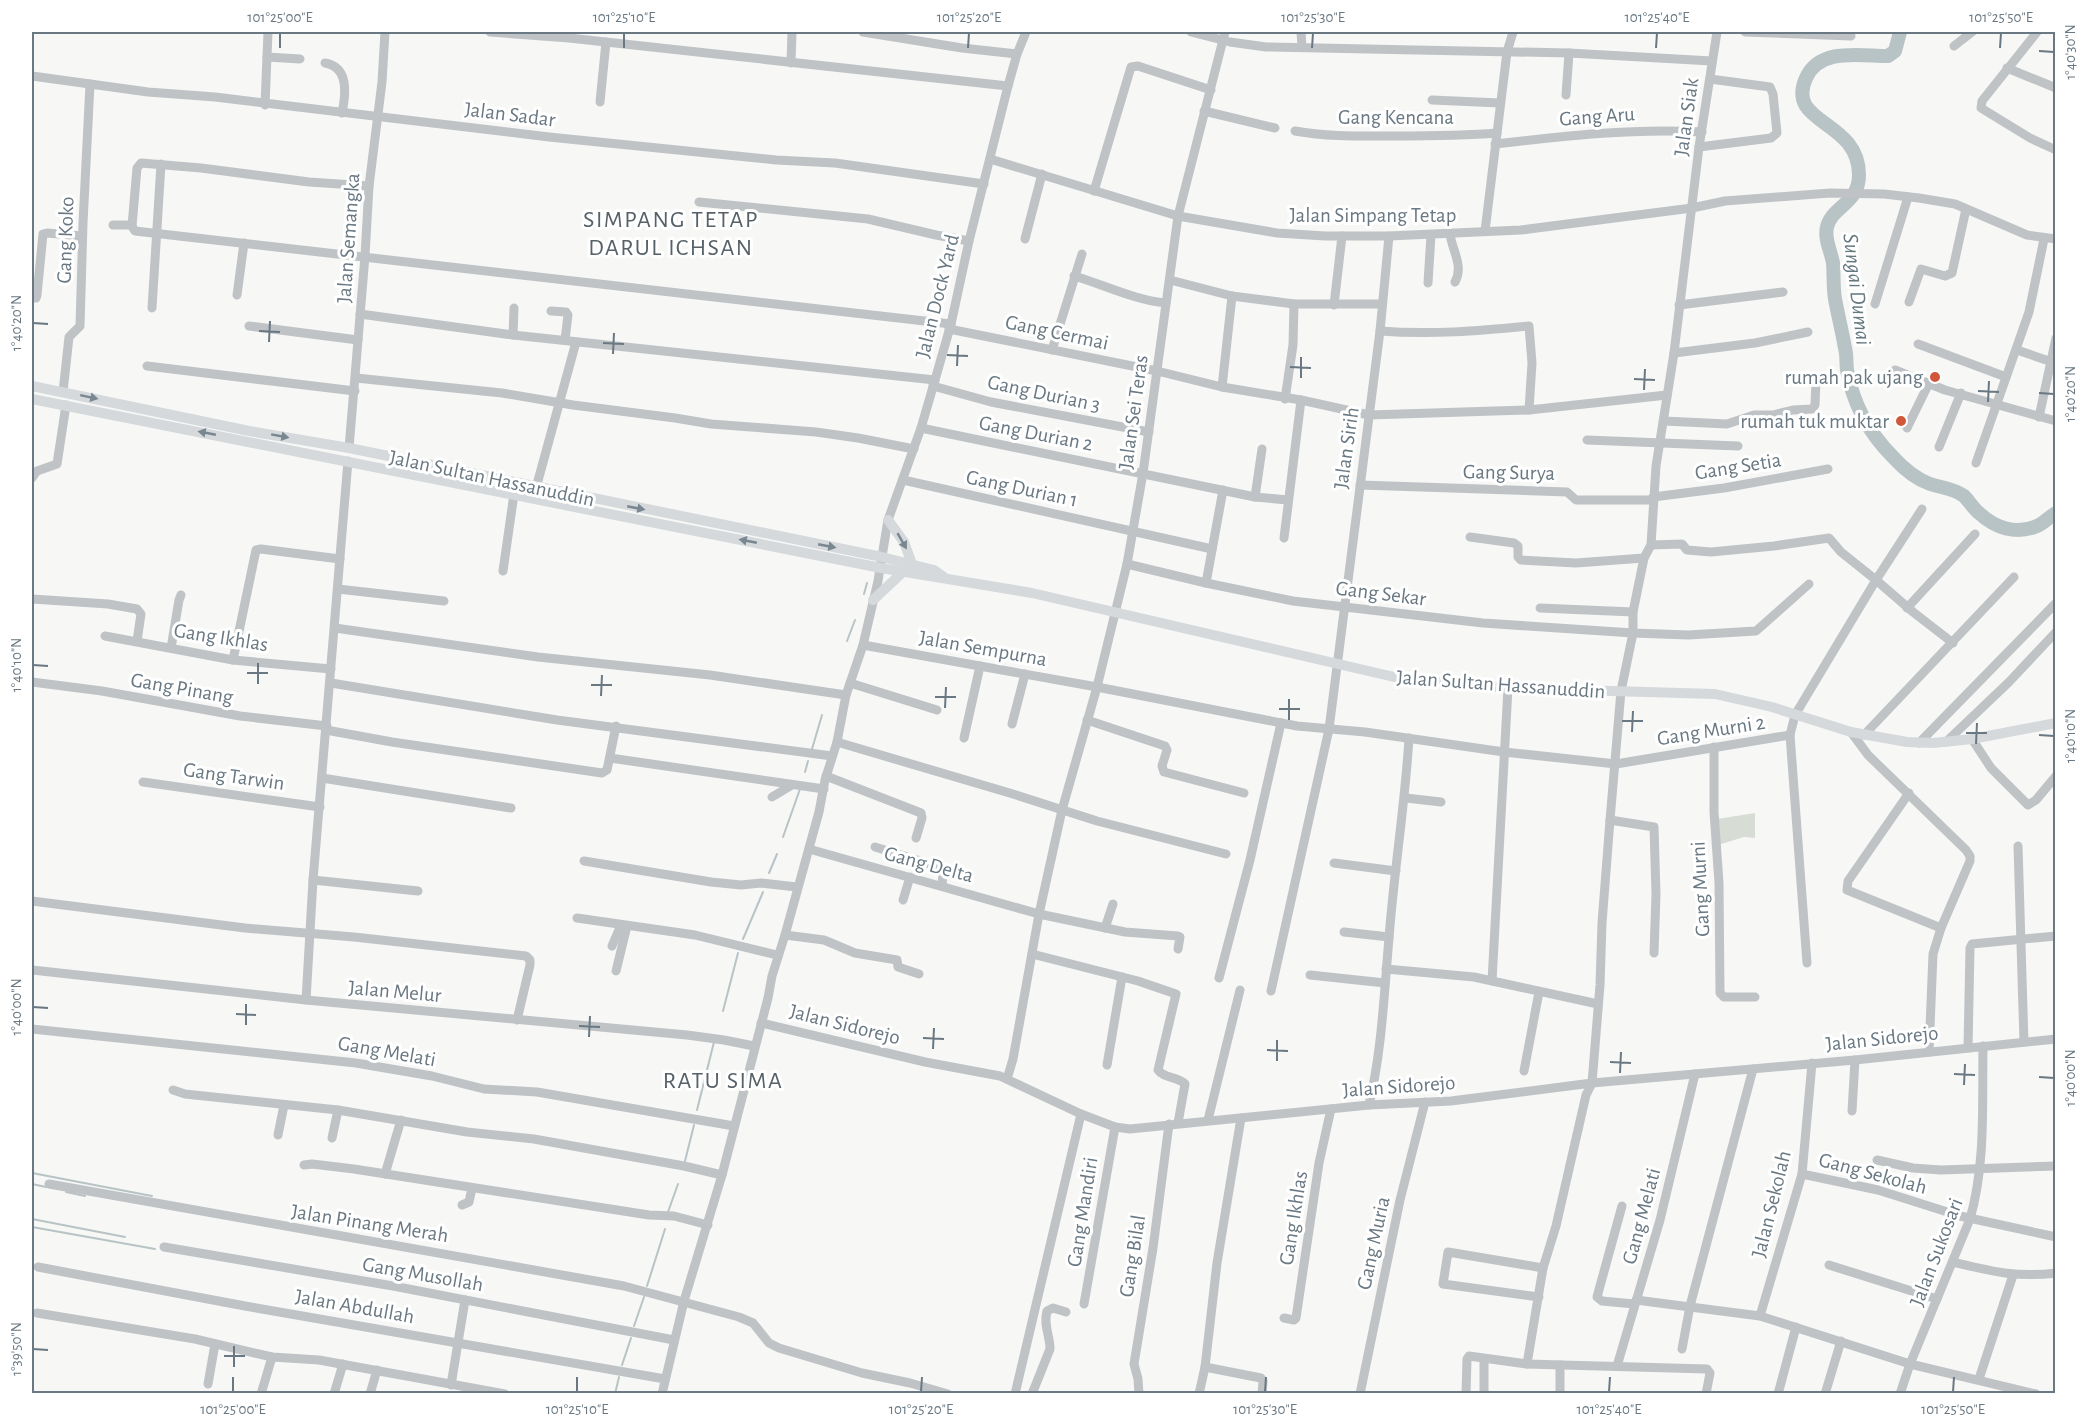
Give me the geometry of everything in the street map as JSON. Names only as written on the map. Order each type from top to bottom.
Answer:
[{"type":"main road","name":"Jalan Sultan Hassanuddin","points":[[32,386],[348,461],[514,494],[934,570],[950,581],[1032,594],[1116,612],[1407,680],[1508,688],[1715,694],[1752,702],[1851,732],[1919,743],[1972,739],[2055,723]]},
{"type":"main road","name":"Jalan Sultan Hassanuddin","points":[[32,399],[247,436],[349,448],[881,562]]},
{"type":"main road","points":[[873,600],[908,567],[904,542],[888,520]]},
{"type":"street","points":[[265,105],[268,32]]},
{"type":"street","name":"Jalan Semangka","points":[[349,448],[369,186],[382,82],[384,32]]},
{"type":"street","points":[[490,32],[538,33],[1008,86]]},
{"type":"street","points":[[791,63],[792,32]]},
{"type":"street","points":[[863,32],[962,48],[1017,54]]},
{"type":"street","name":"Jalan Dock Yard","points":[[662,1394],[684,1301],[722,1175],[777,955],[785,935],[809,849],[826,776],[837,742],[846,695],[863,645],[888,520],[914,449],[934,383],[964,241],[984,184],[1008,86],[1026,32]]},
{"type":"street","points":[[1191,32],[1224,35],[1230,42],[1253,46],[1569,53],[1712,61]]},
{"type":"street","points":[[1301,32],[1302,47]]},
{"type":"street","points":[[1485,231],[1507,52],[1513,32]]},
{"type":"street","name":"Jalan Siak","points":[[1651,545],[1659,444],[1674,353],[1699,147],[1717,32]]},
{"type":"street","points":[[1745,32],[1851,36]]},
{"type":"street","points":[[1954,46],[1972,32]]},
{"type":"street","points":[[2037,32],[1982,101],[1981,108],[2030,138],[2055,150]]},
{"type":"street","name":"Jalan Sei Teras","points":[[1007,1079],[1013,1059],[1039,914],[1062,810],[1097,687],[1127,564],[1143,473],[1178,216],[1224,35]]},
{"type":"street","points":[[600,102],[606,42]]},
{"type":"street","points":[[1566,95],[1569,53]]},
{"type":"street","points":[[267,57],[300,59]]},
{"type":"street","points":[[325,63],[337,68],[343,78],[345,97],[342,113]]},
{"type":"street","points":[[1094,191],[1131,67],[1138,66],[1211,90]]},
{"type":"street","points":[[2007,68],[2055,88]]},
{"type":"street","name":"Jalan Sadar","points":[[32,76],[148,92],[215,97],[377,118],[776,160],[835,163],[984,184]]},
{"type":"street","points":[[1699,147],[1771,138],[1777,133],[1773,94],[1770,87],[1710,79]]},
{"type":"street","name":"Gang Koko","points":[[63,392],[69,338],[80,326],[90,84]]},
{"type":"street","points":[[1432,100],[1500,103]]},
{"type":"street","points":[[1204,111],[1275,128]]},
{"type":"street","name":"Gang Aru","points":[[1495,144],[1610,132],[1659,130],[1702,132]]},
{"type":"street","name":"Gang Kencana","points":[[1295,131],[1350,136],[1497,133]]},
{"type":"street","name":"Jalan Simpang Tetap","points":[[990,159],[1178,216],[1277,233],[1389,236],[1521,230],[1692,208],[1725,201],[1830,194],[1884,194],[1954,204],[2027,235],[2055,239]]},
{"type":"street","points":[[132,226],[137,166],[143,162],[309,182],[369,186]]},
{"type":"street","points":[[152,308],[161,164]]},
{"type":"street","points":[[1025,239],[1042,174]]},
{"type":"street","points":[[1875,304],[1908,197]]},
{"type":"street","points":[[699,202],[868,219],[964,241]]},
{"type":"street","points":[[1908,302],[1921,269],[1945,276],[1952,273],[1966,209]]},
{"type":"street","name":"Gang Cermai","points":[[112,225],[132,226],[134,230],[244,243],[802,308],[925,320],[1222,387],[1301,400],[1369,415],[1529,410],[1667,394]]},
{"type":"street","points":[[32,298],[38,296],[43,234],[82,236]]},
{"type":"street","points":[[1450,234],[1458,262],[1455,282]]},
{"type":"street","points":[[1428,283],[1431,235]]},
{"type":"street","points":[[1334,305],[1342,236]]},
{"type":"street","name":"Jalan Sirih","points":[[1271,991],[1329,729],[1380,331],[1389,236]]},
{"type":"street","points":[[1976,463],[2029,312],[2044,239]]},
{"type":"street","points":[[237,295],[244,243]]},
{"type":"street","points":[[1052,350],[1082,254]]},
{"type":"street","points":[[1074,276],[1133,298],[1166,303]]},
{"type":"street","points":[[1170,280],[1232,296],[1294,304],[1382,304]]},
{"type":"street","points":[[1679,305],[1783,292]]},
{"type":"street","points":[[1222,387],[1232,296]]},
{"type":"street","points":[[1285,399],[1293,345],[1294,304]]},
{"type":"street","points":[[513,334],[514,308]]},
{"type":"street","points":[[551,311],[568,315],[566,340]]},
{"type":"street","name":"Gang Durian 3","points":[[360,314],[576,342],[934,383],[991,402],[1149,432]]},
{"type":"street","points":[[249,326],[358,339]]},
{"type":"street","points":[[1380,331],[1407,334],[1471,332],[1529,326],[1532,363],[1529,410]]},
{"type":"street","points":[[1674,353],[1755,343],[1808,332]]},
{"type":"street","points":[[2039,417],[2052,362],[2055,338]]},
{"type":"street","points":[[536,488],[576,342]]},
{"type":"street","points":[[1918,344],[2006,376]]},
{"type":"street","points":[[2017,350],[2052,362]]},
{"type":"street","points":[[147,366],[355,391]]},
{"type":"street","points":[[1895,370],[1929,383],[2055,421]]},
{"type":"street","points":[[356,378],[492,392],[711,424],[816,432],[914,449]]},
{"type":"street","points":[[1664,421],[1727,424],[1754,415],[1773,415],[1793,410],[1812,409],[1815,405],[1816,380]]},
{"type":"street","points":[[1907,428],[1929,383]]},
{"type":"street","points":[[1939,447],[1961,393]]},
{"type":"street","points":[[1284,538],[1301,400]]},
{"type":"street","points":[[32,478],[37,471],[57,464],[66,405]]},
{"type":"street","name":"Gang Durian 2","points":[[921,428],[1255,497],[1288,500]]},
{"type":"street","points":[[1587,440],[1738,446]]},
{"type":"street","points":[[1255,497],[1262,449]]},
{"type":"street","points":[[306,1000],[313,880],[348,461]]},
{"type":"street","name":"Gang Setia","points":[[1653,498],[1724,488],[1827,468]]},
{"type":"street","name":"Gang Durian 1","points":[[903,480],[1212,549]]},
{"type":"street","name":"Gang Surya","points":[[1360,485],[1567,492],[1576,501],[1653,498]]},
{"type":"street","points":[[1206,584],[1223,490]]},
{"type":"street","points":[[503,571],[514,494]]},
{"type":"street","name":"Gang Murni 2","points":[[1329,729],[1616,764],[1790,735],[1795,715],[1876,580],[1922,510]]},
{"type":"street","points":[[1907,608],[1975,534]]},
{"type":"street","points":[[1470,537],[1514,543],[1518,546],[1518,556],[1521,560],[1576,563],[1644,558]]},
{"type":"street","points":[[1527,1364],[1543,1268],[1564,1193],[1586,1095],[1592,1083],[1621,691],[1634,633],[1633,612],[1644,558],[1651,545],[1682,544],[1687,550],[1711,552],[1774,546],[1829,537],[1841,552],[1907,608],[1953,643]]},
{"type":"street","points":[[233,660],[256,550],[340,559]]},
{"type":"street","name":"Gang Sekar","points":[[1127,564],[1206,584],[1275,598],[1483,623],[1634,633],[1756,632],[1809,584]]},
{"type":"street","points":[[1864,735],[2014,577]]},
{"type":"street","points":[[338,589],[444,601]]},
{"type":"street","points":[[171,648],[178,600],[181,595]]},
{"type":"street","points":[[32,599],[108,604],[137,609],[141,614],[137,640]]},
{"type":"street","points":[[1919,743],[2055,603]]},
{"type":"street","points":[[1540,608],[1633,612]]},
{"type":"street","points":[[335,628],[538,657],[710,675],[846,695]]},
{"type":"street","points":[[1946,742],[2009,682],[2055,632]]},
{"type":"street","name":"Gang Ikhlas","points":[[105,636],[137,640],[233,660],[331,669]]},
{"type":"street","name":"Jalan Sempurna","points":[[863,645],[1281,723],[1329,729]]},
{"type":"street","points":[[964,738],[980,666]]},
{"type":"street","points":[[1012,724],[1025,674]]},
{"type":"street","name":"Gang Pinang","points":[[32,682],[102,691],[240,716],[327,728],[392,742],[598,773],[606,772],[610,758]]},
{"type":"street","points":[[331,683],[495,711],[832,756]]},
{"type":"street","points":[[850,683],[937,710]]},
{"type":"street","points":[[1492,981],[1508,688]]},
{"type":"street","points":[[1087,720],[1165,746],[1167,750],[1162,766],[1164,772],[1244,793]]},
{"type":"street","points":[[1219,978],[1250,860],[1281,723]]},
{"type":"street","points":[[616,726],[610,758],[824,789]]},
{"type":"street","points":[[1851,732],[1868,755],[1909,793],[1970,856],[1933,954],[1929,1052]]},
{"type":"street","points":[[1790,735],[1807,963]]},
{"type":"street","points":[[1369,1105],[1379,1055],[1389,937],[1406,798],[1409,738]]},
{"type":"street","points":[[1972,739],[1991,768],[2028,805],[2036,800],[2055,776]]},
{"type":"street","points":[[837,742],[1097,821],[1226,854]]},
{"type":"street","name":"Gang Murni","points":[[1714,747],[1720,993],[1727,997],[1755,997]]},
{"type":"street","points":[[826,776],[921,813],[922,818],[916,838]]},
{"type":"street","points":[[322,778],[511,808]]},
{"type":"street","name":"Gang Tarwin","points":[[143,782],[320,807]]},
{"type":"street","points":[[772,797],[792,784]]},
{"type":"street","points":[[1909,793],[1848,881],[1847,888],[1849,892],[1941,928]]},
{"type":"street","points":[[1406,798],[1441,802]]},
{"type":"street","points":[[1610,820],[1654,827],[1656,894],[1654,952]]},
{"type":"street","points":[[2018,846],[2024,1042]]},
{"type":"street","points":[[875,847],[940,867],[943,873],[942,886]]},
{"type":"street","name":"Gang Delta","points":[[809,849],[1039,914],[1125,932],[1178,936],[1180,937],[1178,949]]},
{"type":"street","points":[[584,861],[711,882],[741,885],[761,883],[797,887]]},
{"type":"street","points":[[1334,863],[1396,871]]},
{"type":"street","points":[[903,900],[910,878]]},
{"type":"street","points":[[313,880],[418,891]]},
{"type":"street","points":[[32,901],[526,957],[530,960],[530,964],[517,1020]]},
{"type":"street","points":[[1105,928],[1113,904]]},
{"type":"street","points":[[577,918],[716,939],[777,955]]},
{"type":"street","points":[[612,946],[624,926]]},
{"type":"street","points":[[616,971],[624,926]]},
{"type":"street","points":[[1344,932],[1389,937]]},
{"type":"street","points":[[785,935],[824,940],[855,953],[897,960],[898,967],[919,974]]},
{"type":"street","points":[[1968,1048],[1970,948],[1975,943],[2055,936]]},
{"type":"street","points":[[1032,954],[1122,977],[1107,1065]]},
{"type":"street","points":[[1386,969],[1492,981],[1599,1004]]},
{"type":"street","name":"Jalan Melur","points":[[32,970],[306,1000],[687,1035],[754,1046]]},
{"type":"street","points":[[1310,975],[1385,983]]},
{"type":"street","name":"Gang Bilal","points":[[1122,977],[1176,994],[1158,1070],[1161,1074],[1180,1079],[1185,1084],[1173,1124],[1134,1364],[1139,1394]]},
{"type":"street","points":[[1208,1120],[1240,990]]},
{"type":"street","points":[[1524,1071],[1539,992]]},
{"type":"street","name":"Jalan Sidorejo","points":[[761,1023],[1007,1079],[1081,1114],[1115,1127],[1137,1129],[1369,1105],[1451,1101],[1592,1083],[1855,1060],[2055,1039]]},
{"type":"street","name":"Gang Melati","points":[[32,1029],[356,1063],[432,1076],[484,1089],[537,1092],[734,1126]]},
{"type":"street","name":"Jalan Sukosari","points":[[1900,1394],[1910,1364],[1970,1219],[1977,1194],[1980,1169],[1983,1046]]},
{"type":"street","points":[[1852,1111],[1855,1060]]},
{"type":"street","name":"Jalan Sekolah","points":[[1760,1316],[1802,1174],[1812,1063]]},
{"type":"street","points":[[1682,1349],[1690,1306],[1753,1069]]},
{"type":"street","name":"Gang Melati","points":[[1617,1366],[1660,1220],[1695,1074]]},
{"type":"street","points":[[173,1090],[185,1094],[338,1110],[467,1132],[544,1141],[722,1175]]},
{"type":"street","name":"Gang Muria","points":[[1360,1394],[1400,1200],[1425,1102]]},
{"type":"street","points":[[278,1135],[284,1105]]},
{"type":"street","name":"Gang Ikhlas","points":[[1284,1318],[1294,1320],[1296,1318],[1314,1197],[1331,1109]]},
{"type":"street","points":[[332,1138],[338,1110]]},
{"type":"street","points":[[1015,1394],[1081,1114]]},
{"type":"street","points":[[1199,1394],[1205,1367],[1211,1302],[1241,1118]]},
{"type":"street","points":[[385,1174],[401,1120]]},
{"type":"street","name":"Gang Mandiri","points":[[1084,1304],[1115,1127]]},
{"type":"street","points":[[1877,1160],[1920,1169],[2055,1166]]},
{"type":"street","points":[[304,1165],[312,1164],[385,1174],[649,1215],[674,1216],[708,1225]]},
{"type":"street","name":"Gang Sekolah","points":[[1802,1174],[1878,1190],[1970,1219],[2055,1237]]},
{"type":"street","name":"Jalan Pinang Merah","points":[[49,1184],[624,1286],[740,1317],[753,1323],[769,1343],[779,1348],[862,1373],[948,1394]]},
{"type":"street","points":[[462,1204],[469,1202],[471,1188]]},
{"type":"street","points":[[1622,1206],[1597,1297],[1602,1301],[1690,1306],[1760,1316],[1910,1364],[2036,1394]]},
{"type":"street","name":"Gang Musollah","points":[[164,1247],[465,1300],[674,1340]]},
{"type":"street","points":[[1539,1297],[1443,1284],[1448,1251],[1543,1268]]},
{"type":"street","points":[[1953,1262],[1984,1271],[2013,1275],[2032,1276],[2055,1273]]},
{"type":"street","points":[[1829,1265],[1937,1299]]},
{"type":"street","name":"Jalan Abdullah","points":[[38,1267],[665,1379]]},
{"type":"street","points":[[1979,1379],[2013,1275]]},
{"type":"street","points":[[451,1385],[465,1300]]},
{"type":"street","points":[[1032,1394],[1050,1349],[1045,1326],[1047,1311],[1053,1308],[1066,1312]]},
{"type":"street","points":[[37,1313],[195,1339],[272,1357],[343,1364],[505,1394]]},
{"type":"street","points":[[1778,1394],[1796,1328]]},
{"type":"street","points":[[1825,1394],[1841,1341]]},
{"type":"street","points":[[208,1384],[215,1344]]},
{"type":"street","points":[[1466,1394],[1469,1356],[1527,1364],[1707,1369],[1710,1373],[1706,1394]]},
{"type":"street","points":[[261,1394],[272,1357]]},
{"type":"street","points":[[1484,1359],[1484,1394]]},
{"type":"street","points":[[334,1394],[343,1364]]},
{"type":"street","points":[[1560,1365],[1560,1394]]},
{"type":"street","points":[[1205,1367],[1261,1378],[1263,1381],[1262,1394]]},
{"type":"street","points":[[370,1394],[377,1370]]},
{"type":"shaded area","points":[[1755,813],[1755,838],[1744,837],[1718,845],[1717,819]]},
{"type":"waterway","name":"Sungai Dumai","points":[[1900,32],[1895,51],[1888,56],[1842,55],[1821,61],[1812,68],[1806,78],[1802,93],[1805,105],[1848,143],[1856,157],[1858,185],[1850,199],[1834,214],[1826,232],[1833,263],[1835,299],[1853,395],[1869,428],[1901,465],[1925,482],[1960,493],[1992,523],[2014,530],[2029,529],[2056,513]]},
{"type":"waterway","points":[[864,594],[867,583]]},
{"type":"waterway","points":[[847,641],[855,620]]},
{"type":"waterway","points":[[812,749],[822,715]]},
{"type":"waterway","points":[[805,772],[808,761]]},
{"type":"waterway","points":[[783,837],[800,789]]},
{"type":"waterway","points":[[769,873],[777,854]]},
{"type":"waterway","points":[[743,939],[763,892]]},
{"type":"waterway","points":[[723,1011],[738,953]]},
{"type":"waterway","points":[[697,1110],[714,1042]]},
{"type":"waterway","points":[[685,1161],[694,1125]]},
{"type":"waterway","points":[[32,1173],[152,1196]]},
{"type":"waterway","points":[[32,1184],[46,1187]]},
{"type":"waterway","points":[[668,1212],[678,1184]]},
{"type":"waterway","points":[[66,1192],[85,1196]]},
{"type":"waterway","points":[[32,1219],[125,1237]]},
{"type":"waterway","points":[[32,1227],[155,1249]]},
{"type":"waterway","points":[[647,1286],[665,1229]]},
{"type":"waterway","points":[[634,1326],[644,1297]]},
{"type":"waterway","points":[[622,1365],[631,1338]]},
{"type":"waterway","points":[[615,1394],[619,1377]]},
{"type":"place","name":"rumah pak ujang","points":[[1935,377]]},
{"type":"place","name":"rumah tuk muktar","points":[[1901,421]]},
{"type":"district","name":"SIMPANG TETAP DARUL ICHSAN","points":[[671,233]]},
{"type":"district","name":"RATU SIMA","points":[[723,1080]]}]
